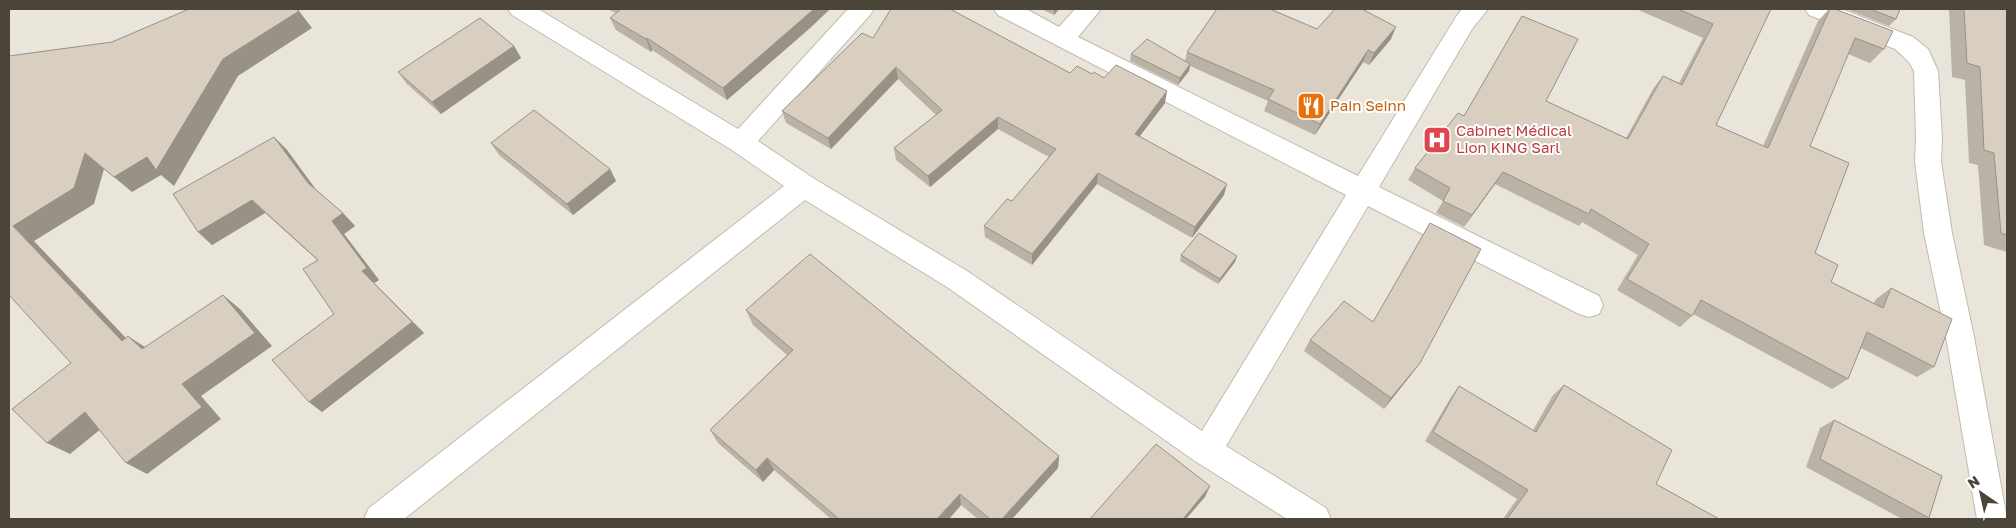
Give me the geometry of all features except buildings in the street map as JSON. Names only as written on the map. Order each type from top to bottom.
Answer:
[{"type":"street","points":[[520,9],[740,143],[804,186],[957,279],[1206,451],[1315,519]]},
{"type":"street","points":[[740,143],[862,9]]},
{"type":"street","points":[[1006,9],[1589,305]]},
{"type":"street","points":[[1062,39],[1089,9]]},
{"type":"street","points":[[1206,451],[1364,192],[1464,23],[1476,9]]},
{"type":"street","points":[[1817,9],[1904,43],[1919,56],[1926,72],[1929,138],[1928,162],[1938,233],[1962,347],[1993,519]]},
{"type":"street","points":[[380,519],[804,186]]},
{"type":"shaded area","points":[[9,9],[2007,9],[2007,519],[9,519]]},
{"type":"place","name":"Pain Seinn","points":[[1311,106]]},
{"type":"place","name":"Cabinet Médical Lion KING Sarl","points":[[1437,140]]}]
